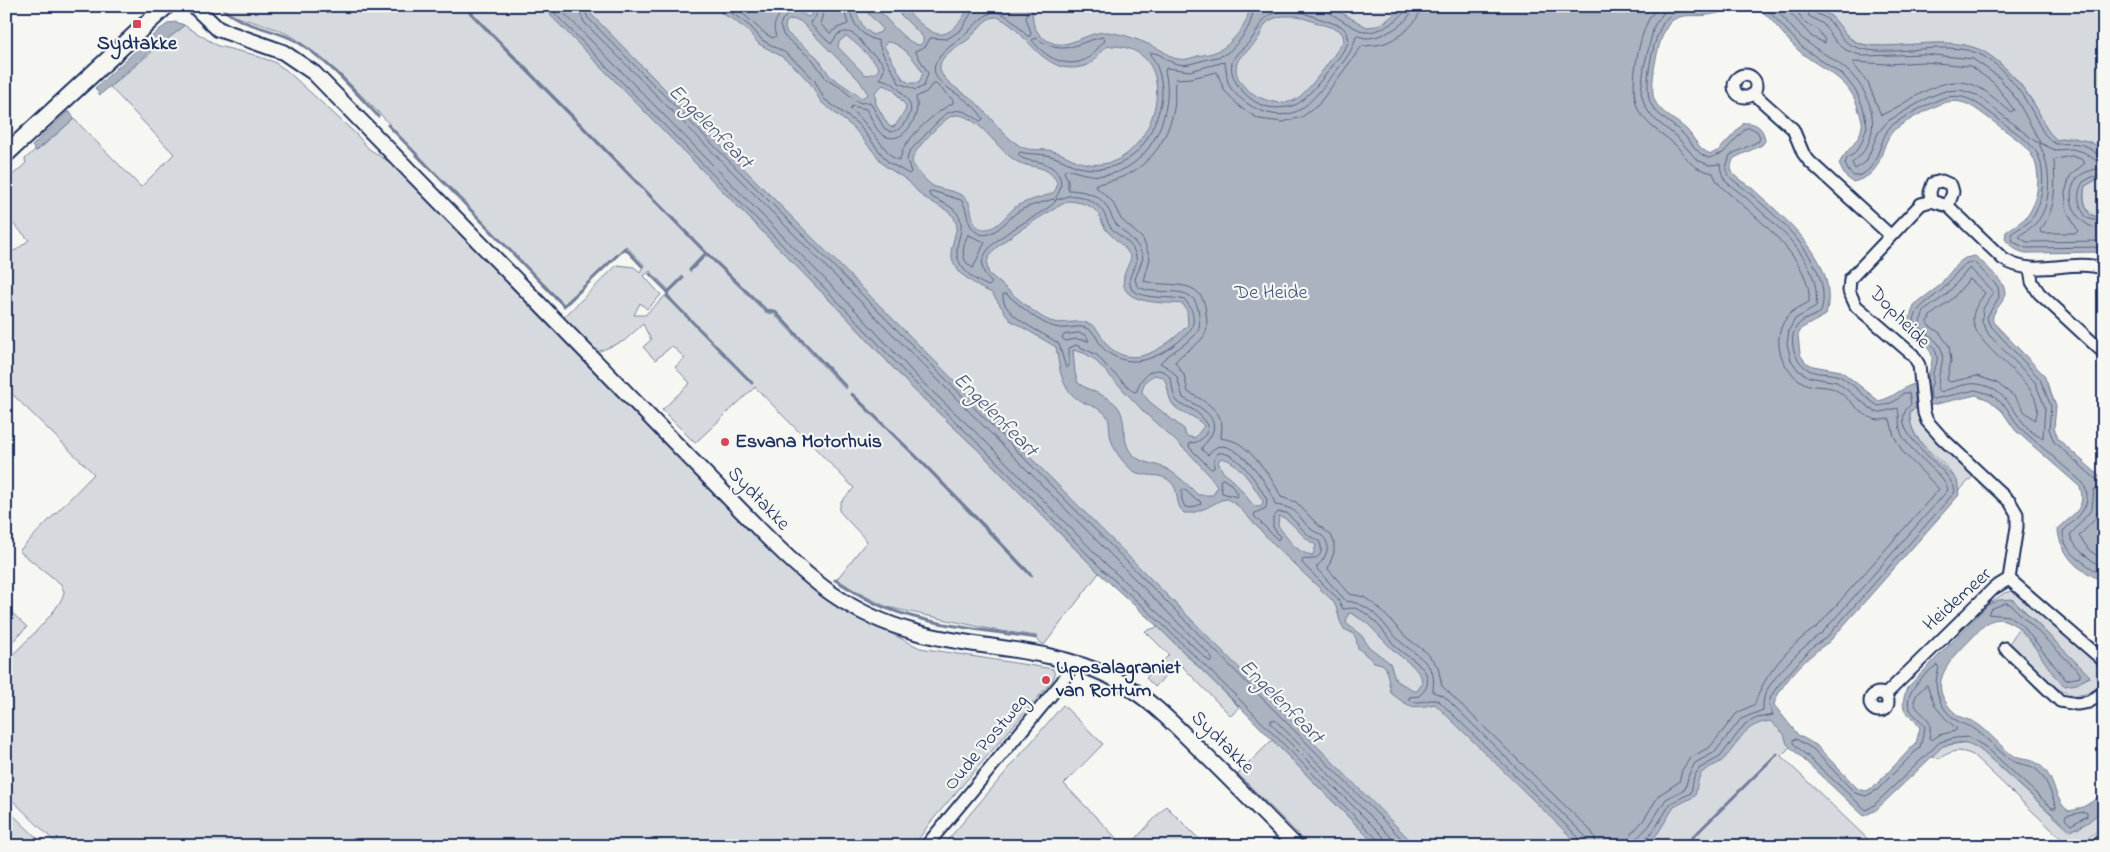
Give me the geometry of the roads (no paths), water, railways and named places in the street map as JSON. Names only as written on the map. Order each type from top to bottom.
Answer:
[{"type":"main road","points":[[6,154],[166,6]]},
{"type":"street","name":"Sydtakke","points":[[194,6],[218,29],[283,52],[314,73],[765,535],[800,570],[824,590],[858,611],[916,633],[1038,653],[1100,672],[1122,683],[1158,710],[1296,846]]},
{"type":"street","points":[[1754,94],[1793,129],[1803,153],[1809,161],[1890,235]]},
{"type":"street","points":[[1948,206],[1953,192],[1951,186],[1942,181],[1933,184],[1930,192],[1932,201],[1948,206],[2003,259],[2014,266],[2030,269],[2081,265],[2104,269]]},
{"type":"street","name":"Dopheide","points":[[1932,201],[1921,204],[1890,235],[1850,279],[1850,291],[1856,306],[1912,355],[1919,365],[1924,413],[1933,430],[2010,502],[2017,514],[2009,579]]},
{"type":"street","points":[[2030,269],[2032,282],[2039,293],[2104,353]]},
{"type":"street","name":"Heidemeer","points":[[1886,695],[1994,588],[2009,579],[2104,661]]},
{"type":"street","points":[[2005,648],[2060,701],[2077,704],[2088,702],[2104,692]]},
{"type":"street","name":"Oude Postweg","points":[[926,846],[1062,682],[1074,663]]},
{"type":"street","points":[[2097,846],[2104,841]]},
{"type":"water","points":[[1794,5],[1821,11],[1834,19],[1848,37],[1866,45],[1947,43],[1978,49],[1992,57],[2022,87],[2037,109],[2047,129],[2057,140],[2085,140],[2098,147],[2102,152],[2104,179],[2094,181],[2085,186],[2084,198],[2090,215],[2104,218],[2104,252],[2026,253],[2017,250],[2009,244],[2005,239],[2006,232],[2025,218],[2034,203],[2038,185],[2037,168],[2031,154],[2024,145],[1978,110],[1961,102],[1954,101],[1942,104],[1897,128],[1888,138],[1876,167],[1864,178],[1853,182],[1845,176],[1839,164],[1861,132],[1862,120],[1855,99],[1842,82],[1798,50],[1767,16],[1755,6]]},
{"type":"water","name":"Engelenfeart","points":[[548,6],[588,6],[591,14],[642,66],[1416,846],[1377,846],[1234,701],[1099,573],[977,449],[911,387],[850,321],[551,16]]},
{"type":"water","name":"De Heide","points":[[715,6],[789,6],[808,17],[812,12],[806,6],[853,6],[864,28],[873,35],[881,32],[882,28],[861,6],[876,6],[902,35],[920,45],[923,42],[923,37],[892,6],[902,6],[922,25],[938,34],[953,29],[970,6],[1034,6],[1033,18],[1036,30],[1049,42],[1056,44],[1068,43],[1101,32],[1107,32],[1135,39],[1161,50],[1173,58],[1187,59],[1213,53],[1225,47],[1235,37],[1247,19],[1248,6],[1325,6],[1367,27],[1377,26],[1386,21],[1404,6],[1736,6],[1714,14],[1677,18],[1668,25],[1663,34],[1656,57],[1653,81],[1654,99],[1660,109],[1683,126],[1703,150],[1711,154],[1719,150],[1744,123],[1756,125],[1761,129],[1765,141],[1762,145],[1734,158],[1731,166],[1732,172],[1795,229],[1818,260],[1825,277],[1828,295],[1826,315],[1802,328],[1798,335],[1800,354],[1805,362],[1813,366],[1841,371],[1879,401],[1914,384],[1916,408],[1910,411],[1910,422],[1914,432],[1926,449],[1957,480],[1959,495],[1829,642],[1814,653],[1789,679],[1782,688],[1774,705],[1798,735],[1816,745],[1858,789],[1866,791],[1874,787],[1916,743],[1920,728],[1906,711],[1903,703],[1907,688],[1988,605],[1999,600],[2012,599],[2090,676],[2077,684],[2065,686],[2050,670],[2024,633],[2016,626],[2001,619],[1990,621],[1986,624],[1954,657],[1943,675],[1942,693],[1956,714],[1981,727],[2014,756],[2033,761],[2042,767],[2051,779],[2059,800],[2069,811],[2084,806],[2104,792],[2104,809],[2087,823],[2071,831],[1983,752],[1972,745],[1960,743],[1943,746],[1876,810],[1864,816],[1787,744],[1784,734],[1770,721],[1753,726],[1743,735],[1724,759],[1702,773],[1695,796],[1674,807],[1658,833],[1645,846],[1580,846],[1435,704],[1411,706],[1391,693],[1386,668],[1382,664],[1374,662],[1358,648],[1356,638],[1352,633],[1344,629],[1333,601],[1275,546],[1237,505],[1227,499],[1192,513],[1184,513],[1179,506],[1174,486],[1171,482],[1162,477],[1136,473],[1132,470],[1118,454],[1113,444],[1107,416],[1100,410],[1078,400],[1067,388],[1063,381],[1056,347],[1010,320],[992,293],[979,287],[960,273],[953,262],[951,251],[957,226],[954,217],[922,196],[907,180],[885,166],[854,128],[821,102],[811,84],[796,68],[781,56],[759,44],[748,31],[721,13]],"holes":[[[1283,16],[1297,16],[1339,30],[1343,35],[1344,41],[1314,82],[1301,96],[1286,103],[1265,100],[1255,95],[1246,89],[1236,72],[1237,63],[1259,38],[1270,20]],[[998,17],[1007,22],[1042,56],[1059,66],[1078,68],[1088,65],[1103,50],[1111,46],[1134,50],[1146,60],[1154,73],[1157,89],[1155,106],[1150,123],[1130,151],[1112,162],[1091,164],[1077,161],[1053,151],[1024,148],[1000,129],[971,98],[952,85],[941,72],[940,67],[943,58],[969,39],[989,19]],[[791,19],[800,21],[859,80],[868,94],[862,98],[830,76],[817,57],[787,33],[785,28],[786,22]],[[846,36],[873,61],[879,68],[877,72],[868,75],[864,74],[838,47],[839,42]],[[887,42],[898,45],[903,49],[923,73],[919,83],[909,83],[903,79],[884,46]],[[883,85],[893,89],[906,106],[905,111],[895,126],[891,127],[876,104],[875,92]],[[960,115],[968,118],[982,128],[1006,154],[1019,163],[1047,171],[1057,182],[1056,189],[1053,193],[1017,206],[994,227],[989,229],[979,228],[974,221],[970,204],[965,197],[931,185],[912,162],[915,153],[930,134],[952,116]],[[1068,201],[1081,203],[1093,208],[1099,215],[1106,230],[1131,258],[1124,276],[1124,286],[1128,293],[1135,298],[1144,300],[1183,304],[1187,311],[1188,325],[1171,340],[1151,353],[1129,357],[1118,353],[1108,346],[1092,325],[1082,322],[1060,323],[1043,317],[989,274],[987,266],[990,255],[995,249],[1026,226]],[[1073,350],[1084,353],[1094,359],[1146,414],[1191,455],[1210,476],[1217,487],[1213,495],[1198,495],[1183,480],[1170,471],[1133,455],[1125,438],[1123,419],[1118,407],[1110,399],[1078,383],[1075,373]],[[1155,375],[1163,377],[1174,406],[1204,426],[1195,438],[1186,436],[1184,429],[1150,402],[1142,393],[1147,380]],[[1221,458],[1233,464],[1245,475],[1263,501],[1262,506],[1253,505],[1234,481],[1223,472],[1218,462]],[[1279,516],[1288,521],[1316,545],[1313,555],[1302,552],[1278,525]],[[1351,613],[1367,623],[1394,651],[1413,666],[1421,676],[1422,684],[1417,691],[1412,691],[1396,681],[1390,663],[1369,647],[1362,636],[1346,623],[1348,614]]]},
{"type":"water","points":[[176,22],[184,25],[100,95],[95,88],[159,30],[169,23]]},
{"type":"water","points":[[67,112],[70,112],[74,119],[36,151],[32,146]]},
{"type":"water","points":[[1975,256],[1993,273],[2004,289],[2004,297],[1993,315],[1993,322],[2044,375],[2056,406],[2054,428],[2058,439],[2104,480],[2104,585],[2074,564],[2064,550],[2058,534],[2058,529],[2080,506],[2082,495],[2080,487],[2015,430],[2002,411],[1989,400],[1976,395],[1928,406],[1923,383],[1928,380],[1932,356],[1926,346],[1912,337],[1908,321],[1915,304],[1938,287],[1958,263],[1965,258]]},
{"type":"waterway","points":[[220,6],[246,23],[286,36],[308,49],[340,76],[378,116]]},
{"type":"waterway","points":[[464,6],[706,253],[767,311],[775,312],[846,387]]},
{"type":"waterway","points":[[388,125],[564,306],[625,248],[642,266]]},
{"type":"waterway","points":[[690,270],[706,253]]},
{"type":"waterway","points":[[650,274],[668,292],[667,296],[752,383]]},
{"type":"waterway","points":[[668,292],[683,278]]},
{"type":"waterway","points":[[852,394],[923,463],[1031,575]]},
{"type":"waterway","points":[[835,580],[873,602],[904,614],[960,627],[1036,638]]},
{"type":"waterway","points":[[1684,846],[1777,754]]},
{"type":"place","name":"Sydtakke","points":[[137,24]]},
{"type":"place","name":"Esvana Motorhuis","points":[[725,442]]},
{"type":"place","name":"Uppsalagraniet van Rottum","points":[[1046,680]]}]
